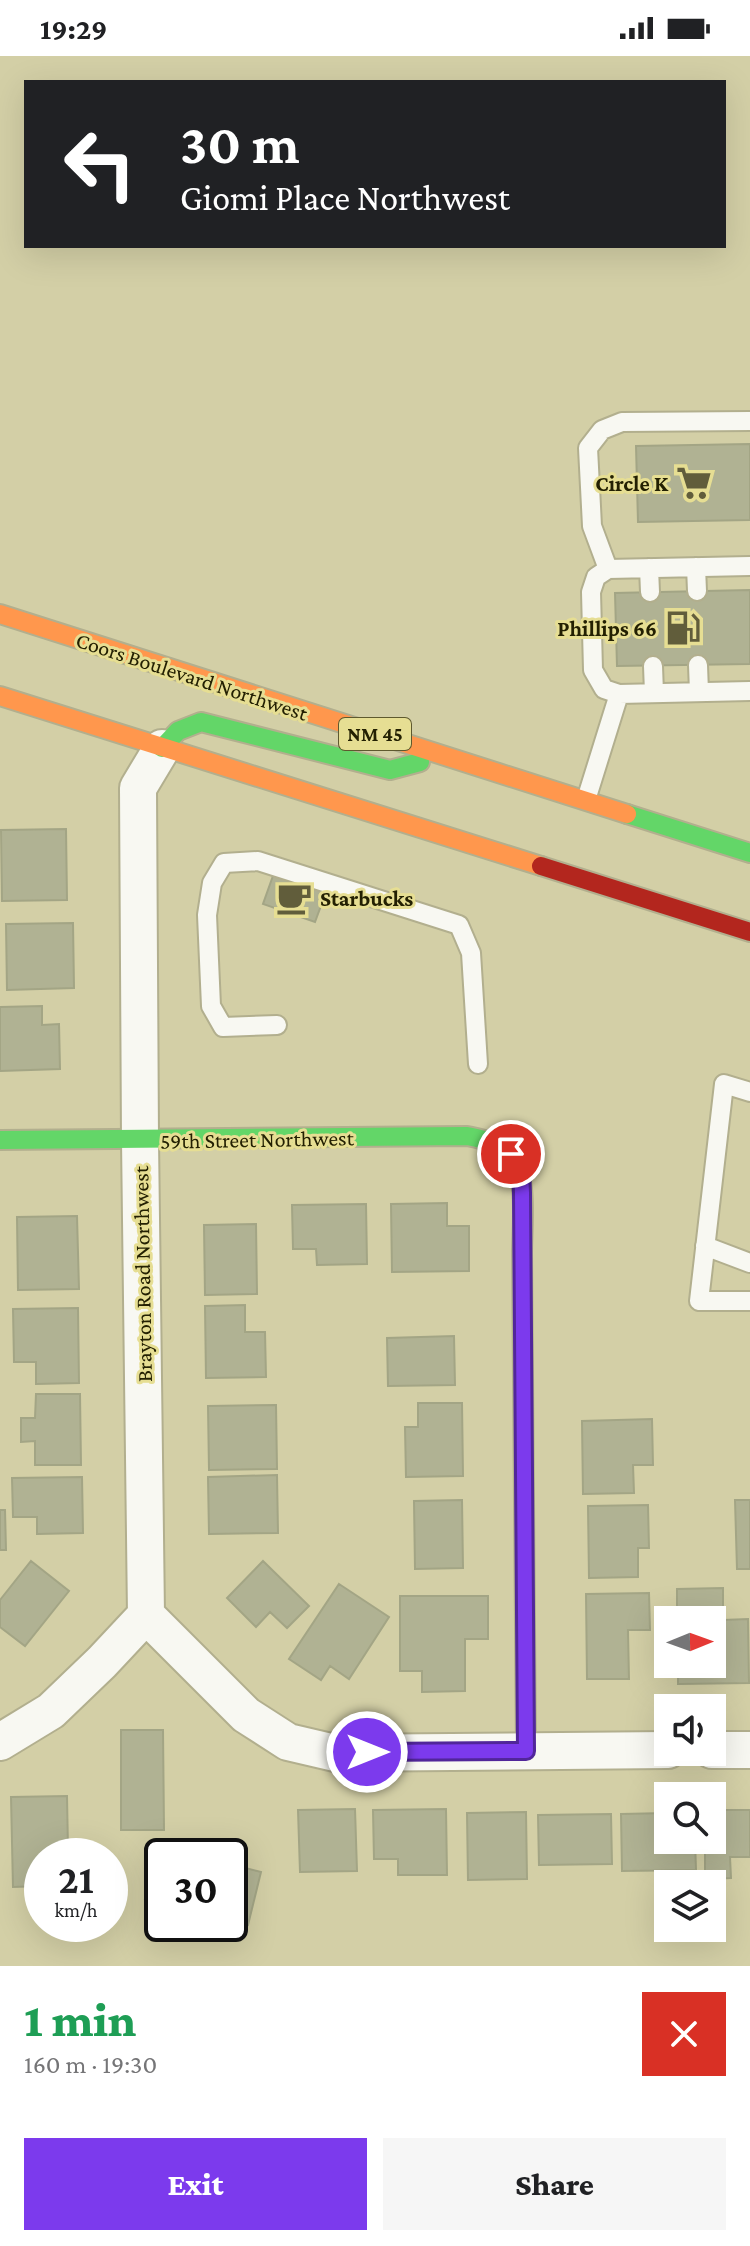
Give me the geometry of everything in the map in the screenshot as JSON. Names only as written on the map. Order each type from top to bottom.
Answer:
[{"type":"main road","name":"Coors Boulevard Northwest","points":[[0,614],[750,853]]},
{"type":"main road","points":[[0,696],[750,932]]},
{"type":"main road","points":[[162,748],[178,731],[201,722],[390,770],[442,755]]},
{"type":"main road","name":"59th Street Northwest","points":[[0,1140],[467,1136],[488,1140],[511,1154],[521,1170],[522,1193],[526,1751]]},
{"type":"street","name":"Brayton Road Northwest","points":[[146,1615],[138,788],[162,748]]},
{"type":"street","points":[[0,1742],[51,1711],[146,1615],[246,1715],[288,1742],[335,1753],[654,1750]]},
{"type":"street","points":[[726,1750],[750,1750]]},
{"type":"lane","points":[[608,569],[592,526],[588,448],[602,430],[622,422],[750,421]]},
{"type":"lane","points":[[750,566],[608,569],[596,577],[591,592],[593,670],[604,689],[619,694],[750,691]]},
{"type":"lane","points":[[696,567],[697,591]]},
{"type":"lane","points":[[649,568],[650,592]]},
{"type":"lane","points":[[698,665],[699,692]]},
{"type":"lane","points":[[653,666],[654,693]]},
{"type":"lane","points":[[586,800],[619,694]]},
{"type":"lane","points":[[277,1025],[223,1027],[211,1006],[207,915],[212,883],[224,863],[258,861],[459,925],[471,953],[478,1064]]},
{"type":"lane","points":[[750,1092],[724,1084],[699,1301],[750,1301]]},
{"type":"lane","points":[[705,1246],[750,1263]]},
{"type":"building","name":"Circle K","points":[[750,444],[750,520],[638,522],[636,446]]},
{"type":"building","name":"Phillips 66","points":[[750,590],[750,664],[617,666],[615,593]]},
{"type":"building","points":[[66,829],[67,900],[2,901],[1,830]]},
{"type":"building","name":"Starbucks","points":[[274,873],[326,892],[315,922],[263,904]]},
{"type":"building","points":[[73,923],[74,988],[7,990],[6,924]]},
{"type":"building","points":[[42,1006],[42,1025],[59,1024],[60,1069],[0,1071],[0,1007]]},
{"type":"building","points":[[447,1203],[447,1226],[469,1226],[469,1271],[392,1272],[391,1204]]},
{"type":"building","points":[[366,1204],[367,1264],[317,1265],[316,1249],[293,1249],[292,1205]]},
{"type":"building","points":[[77,1216],[79,1289],[18,1290],[17,1217]]},
{"type":"building","points":[[256,1224],[257,1294],[205,1295],[204,1225]]},
{"type":"building","points":[[245,1305],[245,1332],[265,1332],[266,1377],[206,1378],[205,1306]]},
{"type":"building","points":[[78,1308],[79,1383],[36,1384],[36,1362],[14,1362],[13,1309]]},
{"type":"building","points":[[454,1336],[455,1385],[388,1386],[387,1338]]},
{"type":"building","points":[[36,1394],[80,1394],[81,1465],[35,1465],[35,1441],[21,1442],[21,1418],[35,1418]]},
{"type":"building","points":[[418,1403],[462,1403],[463,1476],[406,1477],[405,1427],[418,1427]]},
{"type":"building","points":[[276,1405],[277,1469],[209,1470],[208,1406]]},
{"type":"building","points":[[652,1419],[653,1465],[633,1465],[634,1493],[583,1494],[582,1421]]},
{"type":"building","points":[[277,1475],[278,1533],[209,1534],[208,1477]]},
{"type":"building","points":[[82,1477],[83,1533],[37,1534],[37,1517],[13,1517],[12,1478]]},
{"type":"building","points":[[462,1500],[463,1568],[415,1569],[414,1501]]},
{"type":"building","points":[[735,1500],[750,1500],[750,1569],[737,1569]]},
{"type":"building","points":[[648,1505],[649,1548],[638,1548],[638,1577],[589,1578],[588,1506]]},
{"type":"building","points":[[0,1510],[5,1510],[6,1550],[0,1550]]},
{"type":"building","points":[[31,1561],[69,1591],[25,1646],[0,1627],[0,1600]]},
{"type":"building","points":[[263,1561],[309,1606],[287,1628],[270,1612],[256,1627],[227,1598]]},
{"type":"building","points":[[339,1584],[389,1617],[349,1679],[330,1666],[321,1680],[289,1659]]},
{"type":"building","points":[[723,1588],[723,1606],[677,1606],[677,1589]]},
{"type":"building","points":[[649,1593],[650,1630],[628,1630],[629,1679],[587,1679],[586,1594]]},
{"type":"building","points":[[400,1596],[488,1596],[488,1639],[465,1639],[465,1691],[422,1692],[422,1671],[400,1671]]},
{"type":"building","points":[[748,1619],[749,1683],[678,1684],[678,1678],[726,1678],[726,1620]]},
{"type":"building","points":[[121,1730],[163,1730],[164,1830],[121,1830]]},
{"type":"building","points":[[67,1796],[68,1838],[24,1838],[24,1887],[13,1887],[11,1797]]},
{"type":"building","points":[[355,1809],[357,1871],[300,1872],[298,1810]]},
{"type":"building","points":[[446,1809],[447,1875],[398,1875],[398,1859],[374,1859],[373,1810]]},
{"type":"building","points":[[726,1810],[750,1810],[750,1857],[730,1857],[731,1878],[726,1878],[726,1870],[705,1870],[705,1854],[726,1854]]},
{"type":"building","points":[[526,1812],[527,1879],[468,1880],[467,1813]]},
{"type":"building","points":[[654,1813],[654,1854],[695,1854],[696,1870],[622,1871],[621,1814]]},
{"type":"building","points":[[611,1814],[612,1864],[539,1865],[538,1815]]},
{"type":"building","points":[[248,1869],[261,1872],[248,1925]]},
{"type":"traffic: fast","points":[[162,748],[178,731],[201,722],[390,770],[420,762]]},
{"type":"traffic: fast","points":[[627,814],[750,853]]},
{"type":"traffic: fast","points":[[0,1140],[472,1137],[499,1146],[515,1162],[522,1186],[522,1253]]},
{"type":"traffic: slow","points":[[0,614],[627,814]]},
{"type":"traffic: slow","points":[[0,696],[541,866]]},
{"type":"traffic: slow","points":[[522,1253],[526,1751]]},
{"type":"traffic: jam","points":[[541,866],[750,932]]},
{"type":"place","name":"Circle K","points":[[694,483]]},
{"type":"place","name":"Phillips 66","points":[[683,628]]},
{"type":"place","name":"Starbucks","points":[[294,898]]},
{"type":"route","points":[[367,1752],[526,1751],[522,1193],[521,1170],[511,1154]]}]
